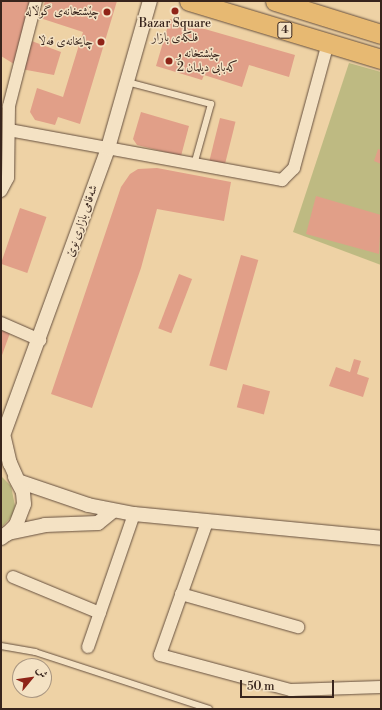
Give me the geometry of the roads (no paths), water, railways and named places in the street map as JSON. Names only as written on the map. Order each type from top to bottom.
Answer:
[{"type":"highway","name":"4","points":[[188,1],[381,59]]},
{"type":"highway","name":"4","points":[[275,1],[309,6],[381,34]]},
{"type":"street","points":[[1,191],[8,178],[10,130],[9,106],[36,1]]},
{"type":"street","name":"شەقامی بازاری نوێ","points":[[2,439],[40,340],[108,148],[150,1]]},
{"type":"street","points":[[10,130],[276,180],[287,178],[296,161],[328,43]]},
{"type":"street","points":[[1,323],[40,340]]},
{"type":"street","points":[[2,439],[10,463],[23,492],[22,515],[3,536]]},
{"type":"street","points":[[1,465],[18,481],[63,498],[113,511],[207,522],[381,538]]},
{"type":"street","points":[[3,536],[45,525],[98,523],[113,511]]},
{"type":"street","points":[[88,647],[134,514]]},
{"type":"street","points":[[207,522],[160,655],[292,690],[381,687]]},
{"type":"street","points":[[13,577],[100,613]]},
{"type":"street","points":[[181,594],[298,628]]},
{"type":"lane","points":[[127,82],[211,104],[194,165]]},
{"type":"lane","points":[[1,646],[35,652],[209,709]]},
{"type":"place","name":"Bazar Square فلکەی بازار","points":[[175,11]]},
{"type":"place","name":"چێشتخانەی گوڵالە","points":[[107,12]]},
{"type":"place","name":"چایخانەی قەڵا","points":[[101,42]]},
{"type":"place","name":"چێشتخانە و کەبابی دیلمان 2","points":[[169,61]]}]
